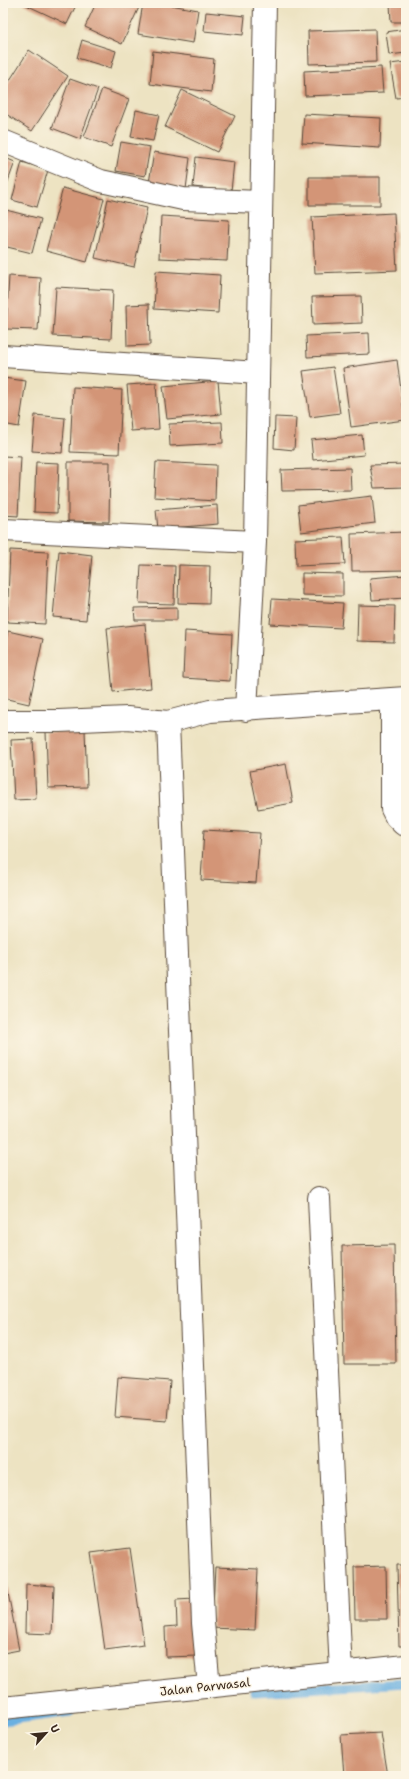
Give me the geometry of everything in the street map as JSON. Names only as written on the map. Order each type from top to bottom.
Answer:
[{"type":"street","points":[[246,710],[255,542],[265,3]]},
{"type":"street","points":[[3,141],[101,181],[183,199],[261,202]]},
{"type":"street","points":[[3,356],[258,373]]},
{"type":"street","points":[[3,530],[255,542]]},
{"type":"street","points":[[3,721],[59,721],[127,718],[168,722],[210,712],[399,699],[392,809],[396,818],[403,824],[406,824]]},
{"type":"street","points":[[168,722],[203,1624],[209,1687]]},
{"type":"street","points":[[319,1198],[341,1673]]},
{"type":"street","name":"Jalan Parwasal","points":[[3,1708],[406,1666]]},
{"type":"building","points":[[22,3],[77,3],[67,24]]},
{"type":"building","points":[[96,3],[141,3],[122,44],[85,27]]},
{"type":"building","points":[[143,3],[160,3],[198,10],[193,43],[138,34]]},
{"type":"building","points":[[390,3],[406,3],[406,22],[391,22]]},
{"type":"building","points":[[206,12],[245,16],[243,35],[204,31]]},
{"type":"building","points":[[375,29],[376,62],[309,64],[308,31]]},
{"type":"building","points":[[406,29],[406,53],[389,55],[386,32]]},
{"type":"building","points":[[82,40],[116,51],[111,68],[77,58]]},
{"type":"building","points":[[29,50],[68,76],[32,131],[3,112],[3,91]]},
{"type":"building","points":[[153,51],[214,59],[211,92],[150,84]]},
{"type":"building","points":[[406,62],[406,97],[396,98],[390,64]]},
{"type":"building","points":[[381,67],[383,93],[305,96],[304,71]]},
{"type":"building","points":[[70,79],[98,89],[80,139],[52,128]]},
{"type":"building","points":[[102,89],[129,99],[111,147],[84,137]]},
{"type":"building","points":[[182,90],[235,116],[217,152],[165,127]]},
{"type":"building","points":[[136,110],[159,115],[153,141],[131,137]]},
{"type":"building","points":[[304,114],[381,118],[380,148],[302,143]]},
{"type":"building","points":[[121,142],[150,147],[145,176],[116,171]]},
{"type":"building","points":[[154,152],[190,158],[186,189],[149,183]]},
{"type":"building","points":[[3,157],[15,162],[3,195]]},
{"type":"building","points":[[196,157],[234,162],[231,191],[193,187]]},
{"type":"building","points":[[22,162],[48,170],[37,207],[12,200]]},
{"type":"building","points":[[309,177],[380,177],[380,205],[309,205]]},
{"type":"building","points":[[63,188],[104,199],[87,262],[46,251]]},
{"type":"building","points":[[108,199],[147,208],[134,267],[95,258]]},
{"type":"building","points":[[6,210],[41,219],[32,253],[3,246],[3,222]]},
{"type":"building","points":[[394,213],[397,270],[315,273],[312,217]]},
{"type":"building","points":[[161,216],[229,220],[227,261],[159,258]]},
{"type":"building","points":[[403,225],[406,225],[406,261],[405,261]]},
{"type":"building","points":[[156,271],[220,275],[218,313],[154,309]]},
{"type":"building","points":[[9,276],[41,278],[38,330],[6,329]]},
{"type":"building","points":[[56,287],[113,290],[111,339],[53,336]]},
{"type":"building","points":[[361,296],[362,323],[313,325],[312,297]]},
{"type":"building","points":[[149,304],[150,345],[127,346],[126,305]]},
{"type":"building","points":[[369,333],[370,354],[307,357],[306,336]]},
{"type":"building","points":[[397,360],[405,420],[351,427],[343,368]]},
{"type":"building","points":[[333,367],[340,413],[310,417],[303,371]]},
{"type":"building","points":[[3,378],[26,381],[19,427],[3,424]]},
{"type":"building","points":[[218,381],[221,414],[167,419],[163,386]]},
{"type":"building","points":[[156,383],[159,429],[131,431],[127,385]]},
{"type":"building","points":[[73,387],[122,390],[119,454],[70,452]]},
{"type":"building","points":[[35,415],[65,418],[62,453],[32,451]]},
{"type":"building","points":[[275,417],[296,418],[294,450],[274,448]]},
{"type":"building","points":[[222,422],[223,443],[170,446],[169,424]]},
{"type":"building","points":[[362,435],[364,455],[313,460],[311,440]]},
{"type":"building","points":[[3,456],[21,457],[18,516],[3,515]]},
{"type":"building","points":[[36,462],[59,463],[57,513],[34,512]]},
{"type":"building","points":[[68,462],[110,462],[109,522],[68,521]]},
{"type":"building","points":[[156,462],[216,465],[215,501],[154,497]]},
{"type":"building","points":[[406,464],[406,487],[374,488],[370,465]]},
{"type":"building","points":[[350,468],[351,490],[282,491],[281,470]]},
{"type":"building","points":[[372,496],[375,523],[301,532],[298,505]]},
{"type":"building","points":[[217,505],[218,524],[158,529],[156,510]]},
{"type":"building","points":[[406,532],[406,570],[352,571],[351,534]]},
{"type":"building","points":[[343,537],[345,564],[296,566],[295,539]]},
{"type":"building","points":[[10,550],[48,552],[45,624],[7,622]]},
{"type":"building","points":[[59,551],[92,555],[86,620],[53,617]]},
{"type":"building","points":[[141,565],[175,566],[174,604],[139,603]]},
{"type":"building","points":[[179,565],[210,566],[209,604],[178,603]]},
{"type":"building","points":[[302,573],[343,574],[343,596],[302,595]]},
{"type":"building","points":[[406,575],[406,598],[372,600],[370,578]]},
{"type":"building","points":[[272,599],[343,603],[341,628],[270,624]]},
{"type":"building","points":[[358,605],[395,606],[394,642],[357,641]]},
{"type":"building","points":[[177,607],[177,620],[135,620],[134,608]]},
{"type":"building","points":[[145,624],[151,688],[113,692],[107,628]]},
{"type":"building","points":[[8,631],[43,639],[29,704],[3,698],[3,654]]},
{"type":"building","points":[[185,631],[232,634],[230,681],[183,678]]},
{"type":"building","points":[[85,730],[87,787],[48,788],[46,732]]},
{"type":"building","points":[[33,739],[36,799],[14,800],[11,740]]},
{"type":"building","points":[[286,764],[293,803],[258,809],[250,771]]},
{"type":"building","points":[[204,830],[260,833],[256,883],[201,880]]},
{"type":"building","points":[[404,1025],[406,1025],[406,1081],[404,1081]]},
{"type":"building","points":[[394,1245],[396,1364],[344,1364],[342,1246]]},
{"type":"building","points":[[118,1377],[170,1381],[167,1421],[115,1417]]},
{"type":"building","points":[[130,1548],[144,1645],[105,1650],[91,1553]]},
{"type":"building","points":[[397,1565],[406,1565],[406,1646],[399,1646]]},
{"type":"building","points":[[386,1566],[387,1619],[355,1619],[354,1567]]},
{"type":"building","points":[[3,1567],[19,1650],[3,1653]]},
{"type":"building","points":[[215,1567],[258,1569],[255,1630],[212,1628]]},
{"type":"building","points":[[26,1584],[54,1586],[52,1634],[25,1633]]},
{"type":"building","points":[[195,1599],[197,1656],[166,1657],[165,1627],[177,1626],[176,1600]]},
{"type":"building","points":[[381,1733],[388,1776],[344,1776],[341,1735]]},
{"type":"waterway","points":[[254,1692],[406,1683]]},
{"type":"waterway","points":[[3,1721],[70,1712]]}]
